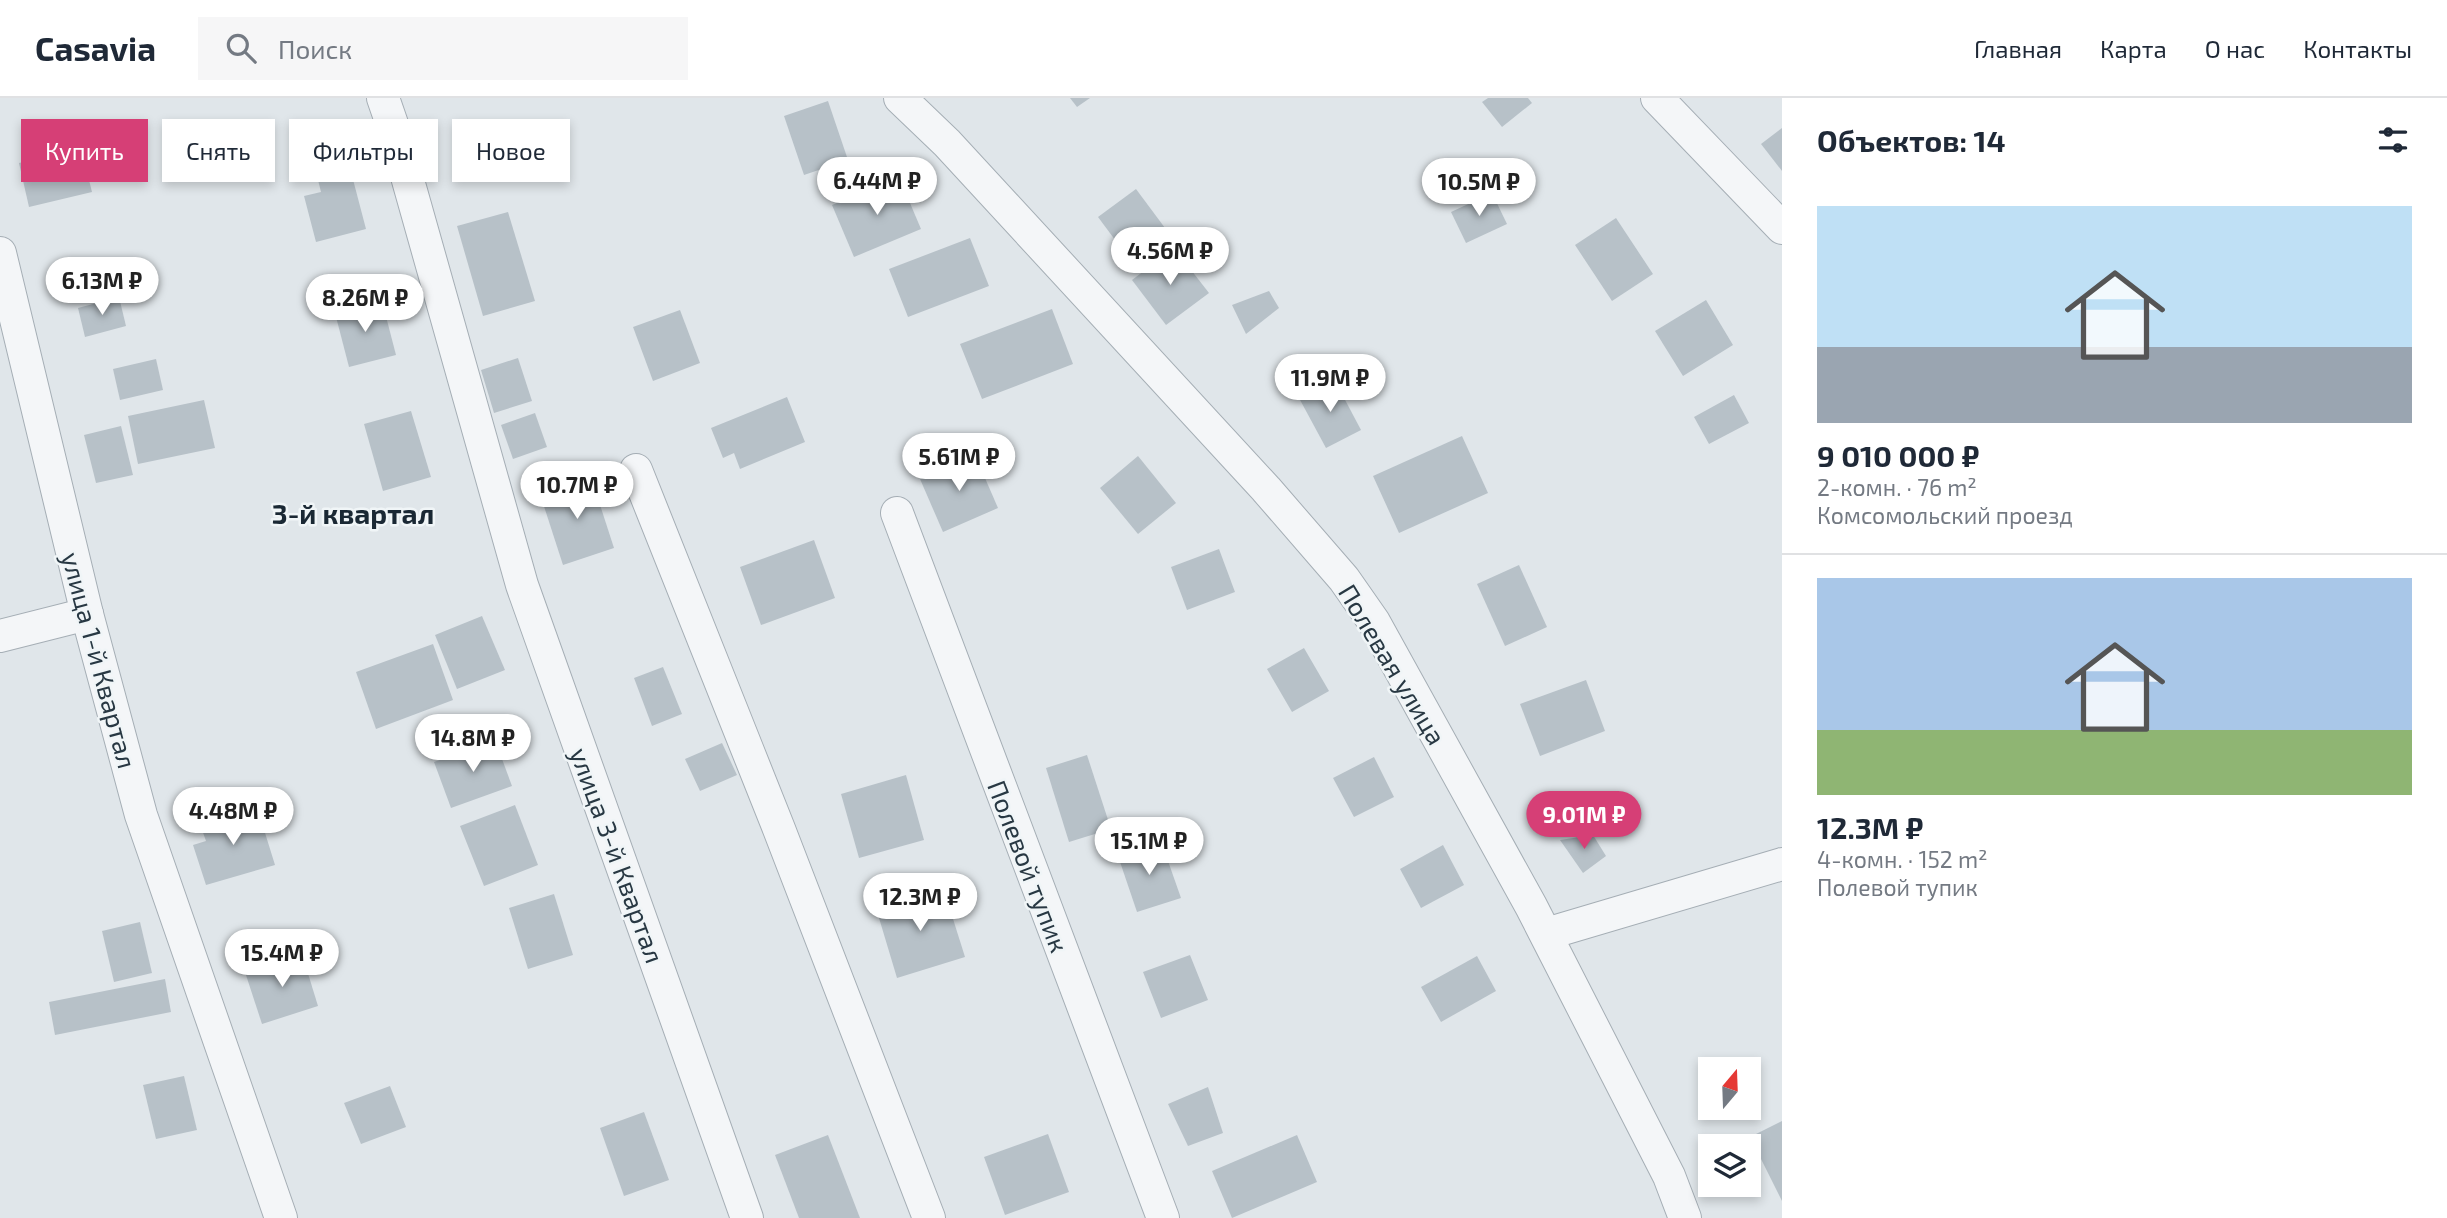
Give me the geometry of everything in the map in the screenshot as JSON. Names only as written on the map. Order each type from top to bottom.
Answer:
[{"type":"street","name":"Полевая улица","points":[[900,98],[947,143],[1248,468],[1344,579],[1374,622],[1546,934],[1668,1175],[1685,1218]]},
{"type":"street","points":[[1657,98],[1782,228]]},
{"type":"street","name":"улица 3-й Квартал","points":[[388,113],[522,585],[747,1218]]},
{"type":"street","name":"улица 1-й Квартал","points":[[0,253],[87,614],[141,815],[281,1218]]},
{"type":"street","points":[[636,470],[779,829],[929,1218]]},
{"type":"street","name":"Полевой тупик","points":[[897,513],[1163,1218]]},
{"type":"street","points":[[0,636],[87,614]]},
{"type":"street","points":[[1546,934],[1782,864]]},
{"type":"building","points":[[1070,98],[1090,98],[1077,107]]},
{"type":"building","points":[[1488,98],[1528,98],[1532,103],[1502,127],[1482,102]]},
{"type":"building","points":[[828,101],[848,160],[804,175],[784,116]]},
{"type":"building","points":[[1782,128],[1782,171],[1761,144]]},
{"type":"building","points":[[899,177],[921,229],[854,257],[832,205]]},
{"type":"building","points":[[23,182],[90,182],[92,192],[29,207]]},
{"type":"building","points":[[318,182],[354,182],[366,229],[316,242],[304,196],[321,192]]},
{"type":"building","points":[[1136,189],[1165,228],[1127,256],[1098,217]]},
{"type":"building","points":[[1492,193],[1507,224],[1466,243],[1451,212]]},
{"type":"building","points":[[508,212],[535,301],[483,316],[457,226]]},
{"type":"building","points":[[1616,218],[1653,274],[1612,301],[1575,245]]},
{"type":"building","points":[[970,238],[989,286],[908,317],[889,269]]},
{"type":"building","points":[[1174,248],[1209,293],[1166,325],[1132,280]]},
{"type":"building","points":[[1269,291],[1279,308],[1246,334],[1232,305]]},
{"type":"building","points":[[119,297],[126,326],[85,337],[78,308]]},
{"type":"building","points":[[1706,300],[1733,345],[1683,376],[1655,331]]},
{"type":"building","points":[[382,301],[396,355],[349,367],[335,313]]},
{"type":"building","points":[[1052,309],[1073,364],[982,399],[960,344]]},
{"type":"building","points":[[680,310],[700,363],[653,381],[633,327]]},
{"type":"building","points":[[518,358],[532,401],[494,413],[481,370]]},
{"type":"building","points":[[156,359],[163,390],[120,400],[113,369]]},
{"type":"building","points":[[1334,379],[1361,430],[1326,448],[1299,398]]},
{"type":"building","points":[[1734,395],[1749,423],[1709,444],[1694,417]]},
{"type":"building","points":[[787,397],[805,442],[740,469],[734,453],[723,458],[711,428]]},
{"type":"building","points":[[204,400],[215,448],[138,464],[128,416]]},
{"type":"building","points":[[411,411],[431,477],[383,491],[364,424]]},
{"type":"building","points":[[535,413],[547,447],[513,459],[501,425]]},
{"type":"building","points":[[121,426],[133,475],[96,483],[84,435]]},
{"type":"building","points":[[1462,436],[1488,493],[1399,533],[1373,476]]},
{"type":"building","points":[[975,455],[998,508],[943,532],[920,479]]},
{"type":"building","points":[[1138,456],[1176,503],[1138,534],[1100,488]]},
{"type":"building","points":[[591,477],[614,548],[563,565],[540,494]]},
{"type":"building","points":[[814,540],[835,598],[761,625],[740,567]]},
{"type":"building","points":[[1219,549],[1235,592],[1187,610],[1171,567]]},
{"type":"building","points":[[1519,565],[1547,627],[1505,646],[1477,584]]},
{"type":"building","points":[[482,616],[505,670],[457,689],[435,635]]},
{"type":"building","points":[[433,644],[453,700],[376,729],[356,672]]},
{"type":"building","points":[[1304,648],[1329,691],[1292,712],[1267,669]]},
{"type":"building","points":[[663,667],[682,714],[652,726],[634,678]]},
{"type":"building","points":[[1586,680],[1605,731],[1540,756],[1520,704]]},
{"type":"building","points":[[495,740],[512,786],[451,808],[434,762]]},
{"type":"building","points":[[722,743],[737,775],[700,791],[685,759]]},
{"type":"building","points":[[1087,755],[1111,829],[1069,842],[1046,768]]},
{"type":"building","points":[[1374,757],[1394,797],[1354,817],[1333,778]]},
{"type":"building","points":[[906,775],[924,840],[859,858],[841,794]]},
{"type":"building","points":[[515,805],[538,865],[484,886],[460,826]]},
{"type":"building","points":[[257,807],[275,865],[206,885],[193,845],[206,841],[200,824]]},
{"type":"building","points":[[1593,835],[1606,856],[1583,873],[1560,840]]},
{"type":"building","points":[[1161,841],[1181,898],[1137,912],[1118,856]]},
{"type":"building","points":[[1443,845],[1464,885],[1421,908],[1400,869]]},
{"type":"building","points":[[943,887],[965,957],[897,978],[876,908]]},
{"type":"building","points":[[554,894],[573,955],[528,969],[509,908]]},
{"type":"building","points":[[140,922],[152,973],[114,982],[102,931]]},
{"type":"building","points":[[302,954],[318,1006],[262,1024],[245,972]]},
{"type":"building","points":[[1190,955],[1208,1000],[1161,1018],[1143,972]]},
{"type":"building","points":[[1477,956],[1496,991],[1441,1022],[1421,987]]},
{"type":"building","points":[[165,979],[171,1012],[55,1035],[49,1002]]},
{"type":"building","points":[[184,1076],[197,1130],[156,1139],[143,1085]]},
{"type":"building","points":[[390,1086],[406,1127],[361,1144],[344,1103]]},
{"type":"building","points":[[1208,1087],[1223,1133],[1188,1146],[1168,1104]]},
{"type":"building","points":[[644,1112],[669,1180],[624,1196],[600,1128]]},
{"type":"building","points":[[1782,1121],[1782,1201],[1761,1159],[1761,1134],[1756,1134]]},
{"type":"building","points":[[1048,1134],[1069,1192],[1005,1215],[984,1157]]},
{"type":"building","points":[[828,1135],[860,1218],[799,1218],[775,1155]]},
{"type":"building","points":[[1297,1135],[1317,1182],[1232,1218],[1212,1171]]},
{"type":"district","name":"3-й квартал","points":[[353,513]]}]
